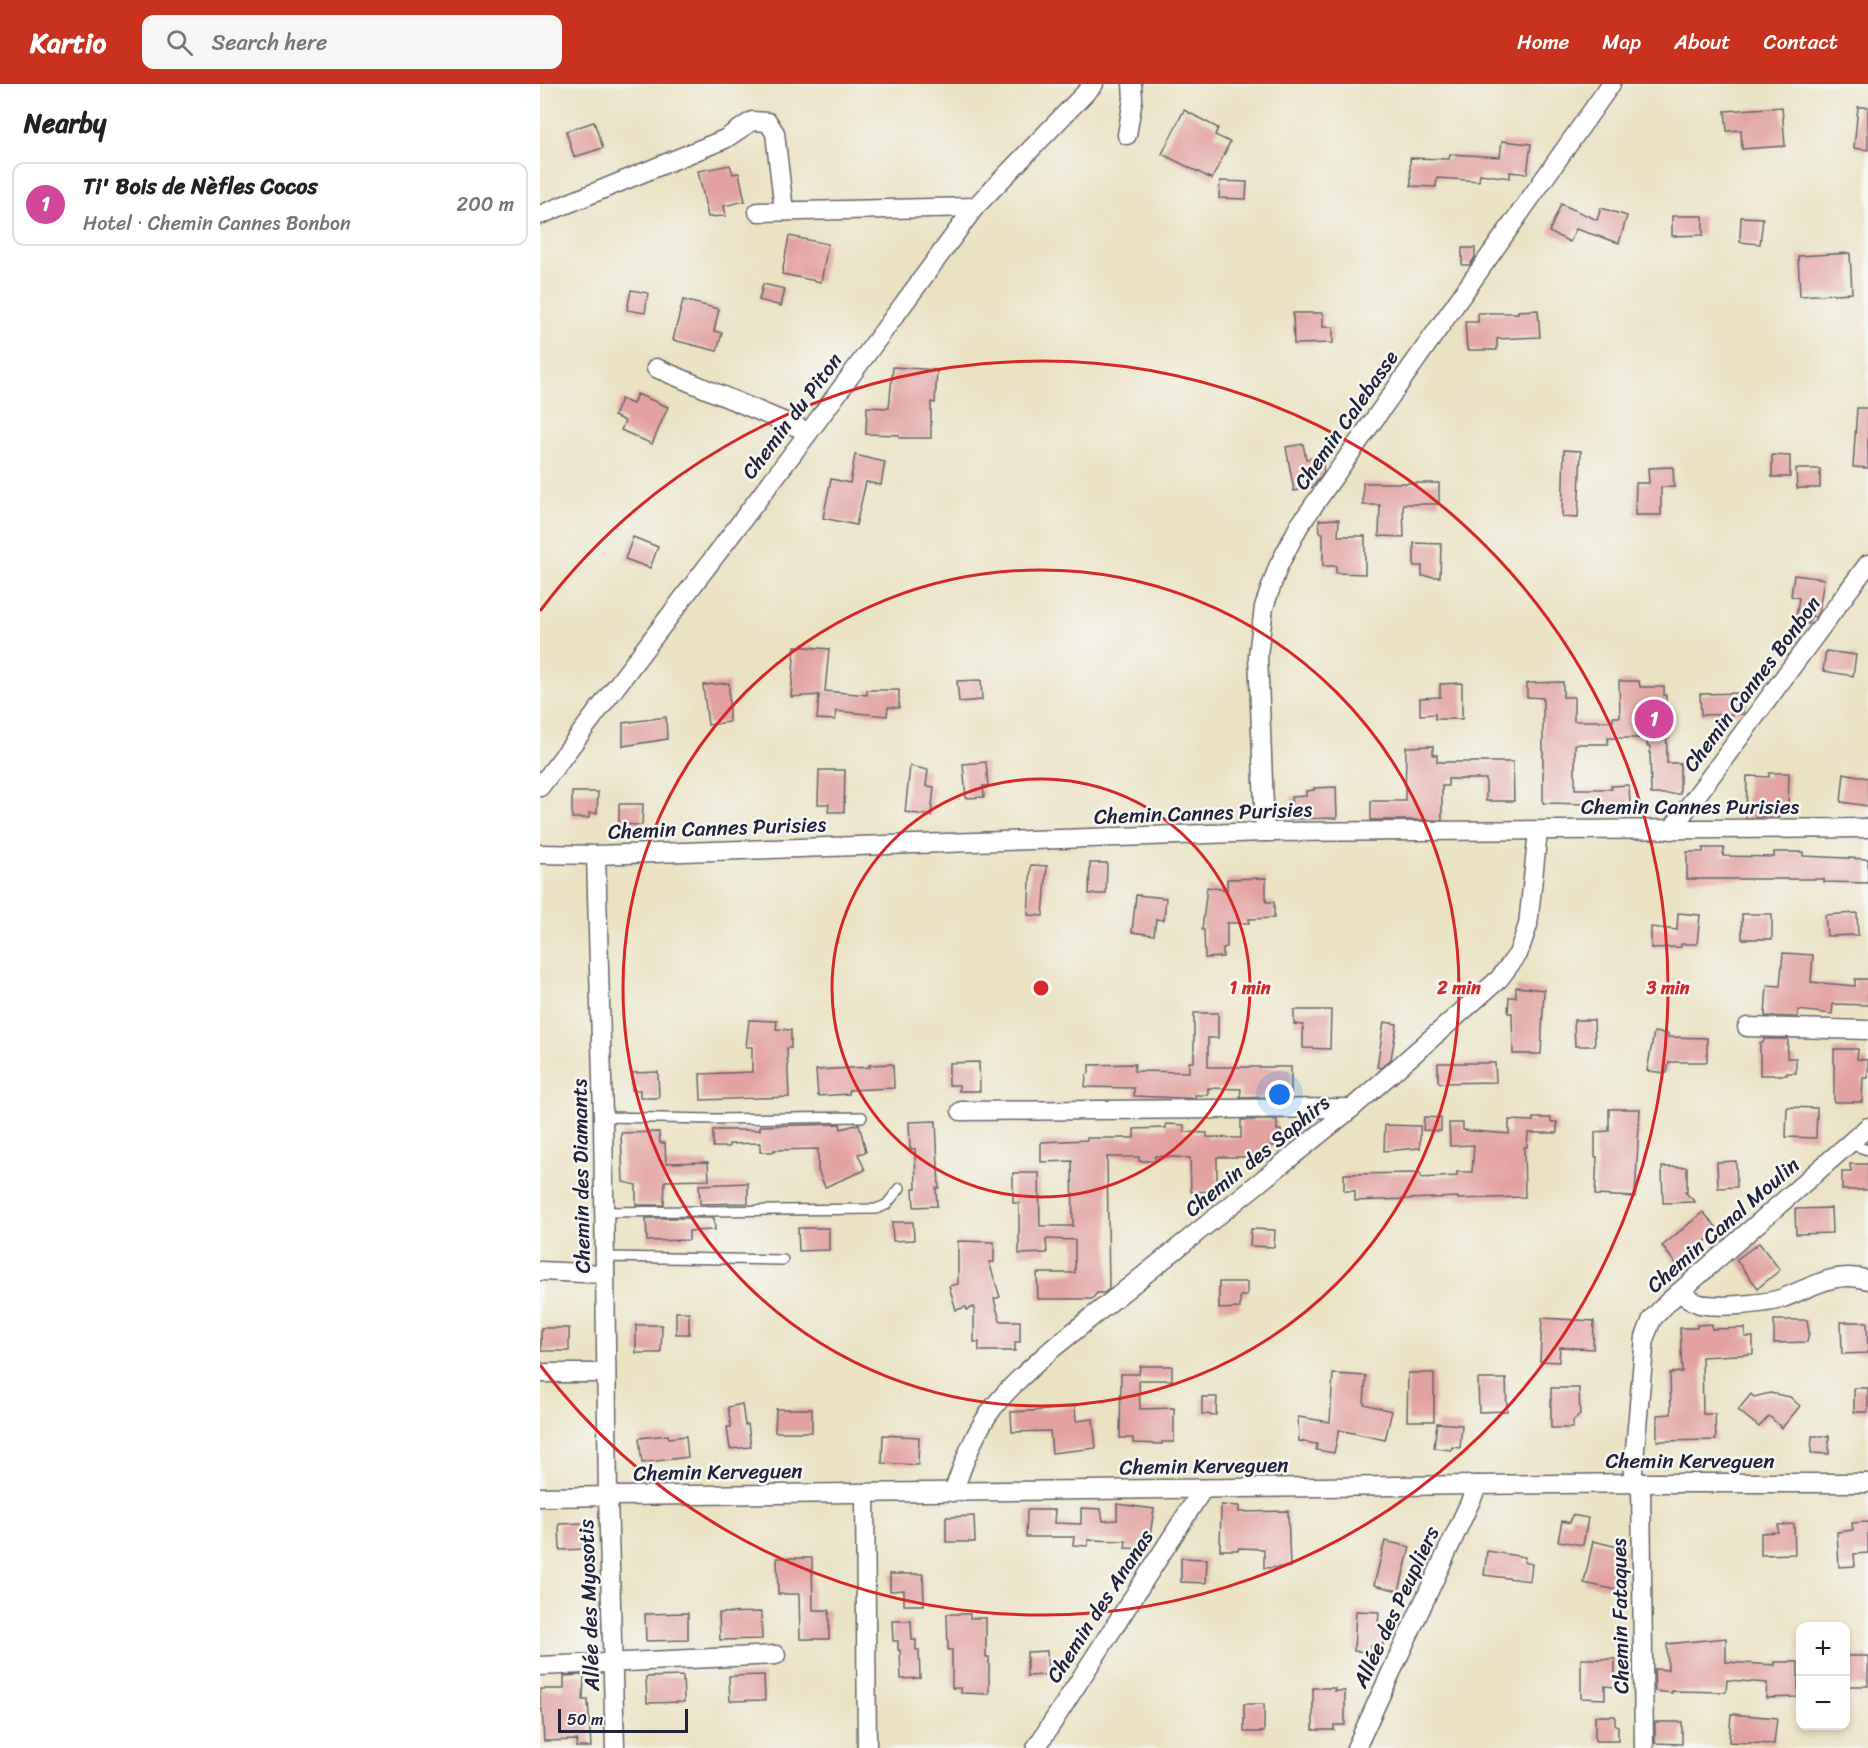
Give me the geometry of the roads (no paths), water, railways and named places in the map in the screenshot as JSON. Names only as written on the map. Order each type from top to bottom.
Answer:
[{"type":"street","name":"Chemin du Piton","points":[[540,787],[809,432],[975,207],[1094,84]]},
{"type":"street","points":[[1127,135],[1133,99],[1132,84]]},
{"type":"street","name":"Chemin Calebasse","points":[[1265,832],[1258,655],[1264,607],[1278,567],[1299,526],[1611,84]]},
{"type":"street","points":[[540,215],[725,139],[752,121],[768,122],[775,133],[784,211]]},
{"type":"street","points":[[758,212],[975,207]]},
{"type":"street","points":[[656,368],[809,432]]},
{"type":"street","name":"Chemin Cannes Bonbon","points":[[1671,830],[1868,564]]},
{"type":"street","name":"Chemin Cannes Purisies","points":[[540,854],[596,855],[1265,832],[1868,828]]},
{"type":"street","name":"Chemin des Saphirs","points":[[953,1492],[979,1430],[992,1409],[1020,1378],[1061,1342],[1352,1108],[1499,979],[1518,954],[1528,925],[1538,831]]},
{"type":"street","name":"Chemin des Diamants","points":[[596,855],[603,1117],[608,1496]]},
{"type":"street","points":[[1747,1027],[1868,1030]]},
{"type":"street","points":[[961,1111],[1352,1108]]},
{"type":"street","name":"Chemin Canal Moulin","points":[[1637,1483],[1647,1328],[1659,1310],[1868,1126]]},
{"type":"street","points":[[540,1271],[605,1266]]},
{"type":"street","points":[[1679,1292],[1699,1304],[1766,1303],[1828,1279],[1844,1276],[1868,1280]]},
{"type":"street","points":[[540,1373],[606,1373]]},
{"type":"street","name":"Chemin Kerveguen","points":[[540,1497],[1637,1483],[1868,1483]]},
{"type":"street","name":"Chemin Fataques","points":[[1637,1483],[1644,1748]]},
{"type":"street","name":"Allée des Peupliers","points":[[1356,1748],[1478,1485]]},
{"type":"street","name":"Chemin des Ananas","points":[[1036,1748],[1203,1489]]},
{"type":"street","points":[[865,1492],[867,1748]]},
{"type":"street","name":"Allée des Myosotis","points":[[608,1496],[615,1748]]},
{"type":"street","points":[[540,1666],[776,1655]]},
{"type":"lane","points":[[603,1117],[714,1119],[862,1117]]},
{"type":"lane","points":[[1849,1144],[1868,1150]]},
{"type":"lane","points":[[604,1212],[876,1209],[886,1205],[900,1188]]},
{"type":"lane","points":[[605,1266],[783,1260]]},
{"type":"place","name":"Ti' Bois de Nèfles Cocos","points":[[1654,719]]}]
